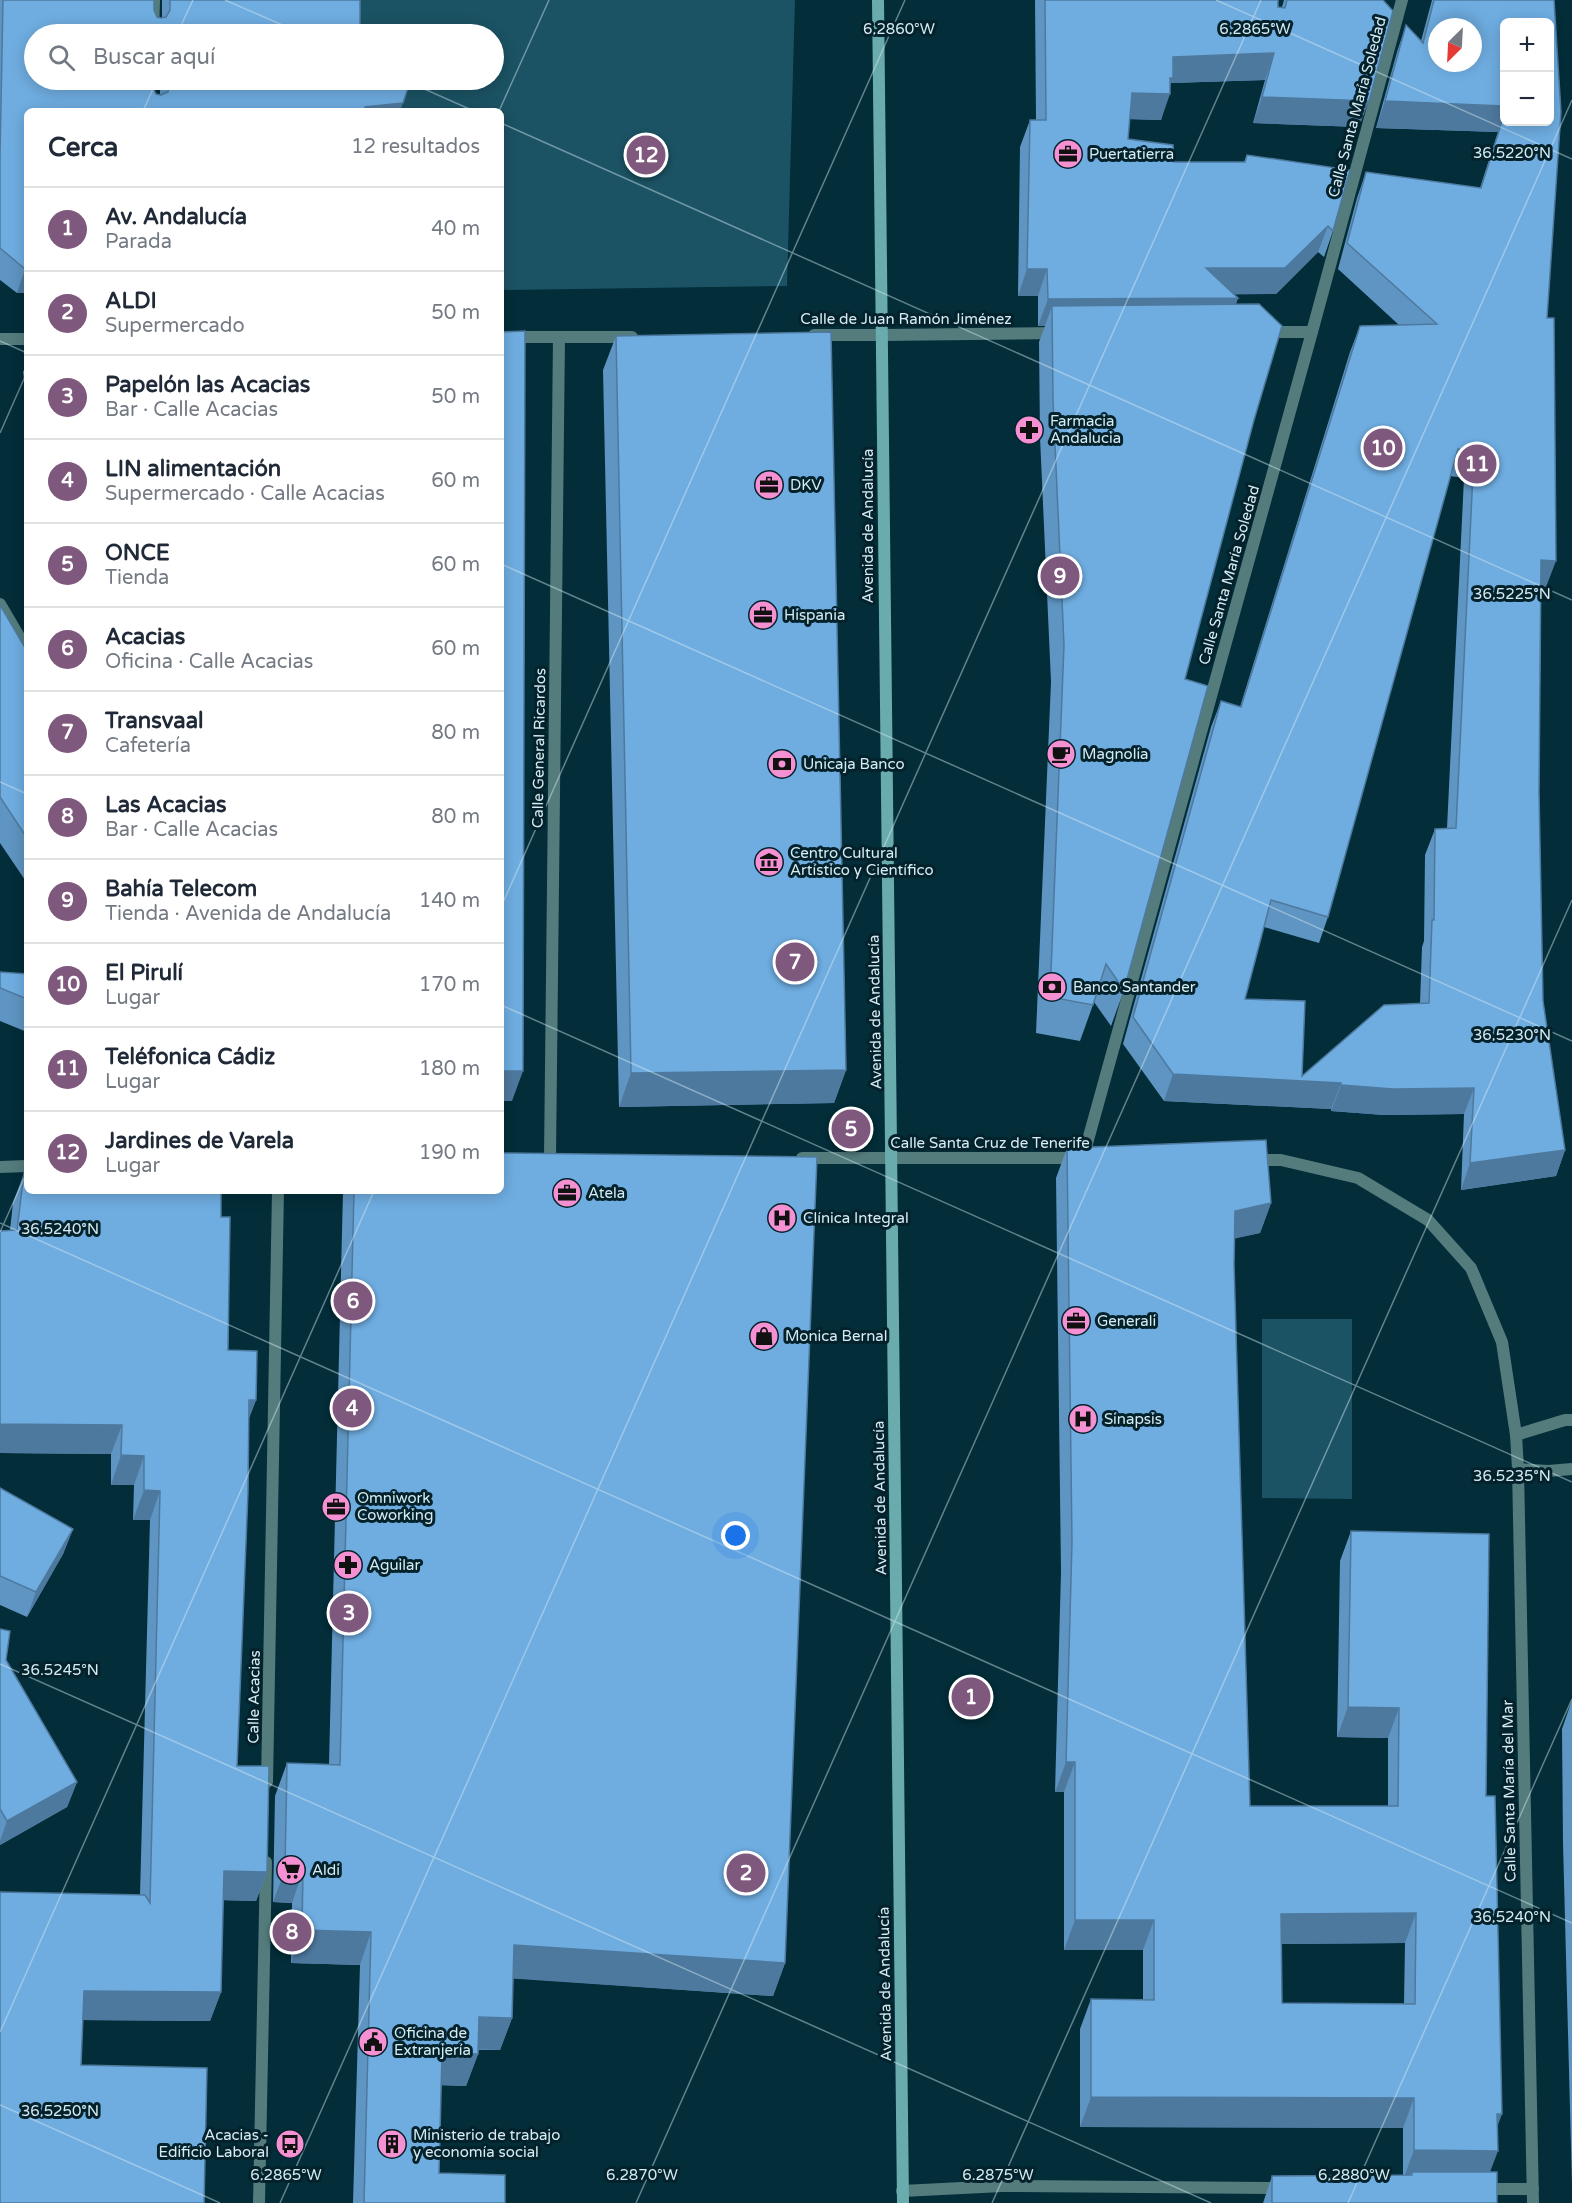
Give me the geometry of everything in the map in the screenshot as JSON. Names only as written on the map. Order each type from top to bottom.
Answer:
[{"type":"main road","name":"Avenida de Andalucía","points":[[878,0],[903,2197]]},
{"type":"street","points":[[153,24],[154,0]]},
{"type":"street","name":"Calle Santa María Soledad","points":[[1088,1158],[1402,0]]},
{"type":"street","points":[[1254,333],[1312,332]]},
{"type":"street","name":"Calle de Juan Ramón Jiménez","points":[[798,335],[1066,333]]},
{"type":"street","name":"Calle General Ricardos","points":[[551,1158],[559,337]]},
{"type":"street","points":[[504,338],[642,337]]},
{"type":"street","points":[[0,339],[24,339]]},
{"type":"street","points":[[0,604],[24,645]]},
{"type":"street","name":"Calle Santa Cruz de Tenerife","points":[[786,1158],[991,1160],[1088,1158]]},
{"type":"street","points":[[1234,1160],[1281,1160],[1358,1178],[1428,1220],[1471,1268],[1502,1342],[1516,1436],[1518,1469],[1548,1471],[1572,1469]]},
{"type":"street","points":[[0,1167],[24,1166]]},
{"type":"street","name":"Calle Acacias","points":[[267,1797],[278,1194]]},
{"type":"street","points":[[1516,1436],[1565,1420],[1572,1420]]},
{"type":"street","name":"Calle Santa María del Mar","points":[[1518,1469],[1533,2203]]},
{"type":"street","points":[[259,2203],[266,1844]]},
{"type":"street","points":[[903,2197],[1002,2186],[1297,2188]]},
{"type":"street","points":[[1474,2189],[1533,2189]]},
{"type":"shaded area","points":[[286,0],[795,0],[787,286],[504,290],[504,108],[394,108],[366,90],[504,90],[504,24],[332,24]]},
{"type":"shaded area","points":[[1262,1319],[1352,1319],[1352,1499],[1262,1498]]},
{"type":"building","points":[[3,0],[154,0],[154,10],[157,17],[161,18],[166,17],[170,10],[170,0],[360,0],[360,24],[24,24],[24,90],[154,90],[156,94],[161,95],[168,90],[407,90],[403,103],[365,108],[24,108],[24,268],[0,248]]},
{"type":"building","points":[[1045,0],[1278,0],[1278,7],[1285,8],[1287,0],[1383,0],[1393,11],[1369,101],[1262,97],[1274,53],[1173,57],[1170,94],[1132,93],[1128,139],[1173,145],[1174,162],[1245,162],[1247,155],[1350,170],[1333,231],[1328,226],[1285,268],[1206,268],[1238,298],[1048,299],[1047,269],[1027,269],[1030,120],[1046,120]]},
{"type":"building","points":[[1434,0],[1554,0],[1561,112],[1547,318],[1554,318],[1556,561],[1541,560],[1539,792],[1543,1001],[1565,1150],[1470,1163],[1474,1088],[1393,1089],[1341,1085],[1341,1083],[1173,1074],[1133,1017],[1221,701],[1241,707],[1360,326],[1437,324],[1347,243],[1366,172],[1481,188],[1501,126],[1554,126],[1554,18],[1500,18],[1500,106],[1385,101],[1406,25],[1423,43],[1428,23],[1428,72],[1482,72],[1482,18],[1429,18]],"holes":[[[1458,449],[1474,452],[1456,828],[1435,829],[1434,920],[1432,920],[1429,1003],[1384,1005],[1302,1076],[1305,1001],[1245,999],[1271,900],[1328,917]]]},
{"type":"building","points":[[1259,304],[1282,326],[1254,420],[1185,679],[1208,686],[1124,990],[1106,964],[1093,1005],[1050,997],[1064,645],[1053,400],[1052,306]]},
{"type":"building","points":[[525,331],[523,1071],[504,1071],[504,332]]},
{"type":"building","points":[[831,332],[846,1070],[631,1073],[616,336]]},
{"type":"building","points":[[0,605],[24,646],[24,833],[0,797]]},
{"type":"building","points":[[0,972],[24,974],[24,998],[0,988]]},
{"type":"building","points":[[1266,1140],[1271,1203],[1235,1211],[1234,1264],[1250,1806],[1398,1806],[1399,1708],[1348,1707],[1351,1531],[1489,1534],[1486,1796],[1495,1796],[1502,2114],[1497,2114],[1498,2151],[1414,2150],[1414,2098],[1091,2097],[1091,1999],[1154,2000],[1154,1920],[1075,1920],[1075,1762],[1066,1762],[1072,1542],[1067,1148]],"holes":[[[1416,1913],[1415,2004],[1282,2003],[1281,1914]]]},
{"type":"building","points":[[504,1153],[817,1157],[785,1963],[514,1945],[512,2018],[479,2017],[478,2054],[442,2053],[439,2173],[505,2175],[505,2203],[364,2203],[371,1932],[302,1930],[303,1870],[285,1870],[287,1763],[340,1765],[354,1194],[504,1194]]},
{"type":"building","points":[[24,1173],[24,1194],[221,1194],[221,1217],[230,1217],[228,1350],[257,1351],[256,1400],[249,1400],[248,1492],[237,1766],[269,1766],[267,1872],[224,1871],[221,1992],[84,1991],[81,2065],[207,2068],[204,2203],[0,2203],[0,1892],[145,1895],[150,1903],[160,1491],[144,1490],[144,1456],[121,1455],[122,1425],[0,1424],[0,1231],[17,1230]]},
{"type":"building","points":[[0,1488],[73,1529],[36,1592],[0,1576]]},
{"type":"building","points":[[0,1629],[10,1631],[6,1660],[77,1782],[7,1821],[0,1809]]},
{"type":"building","points":[[1412,2172],[1497,2172],[1497,2203],[1272,2203],[1272,2176],[1412,2175]]},
{"type":"place","name":"Puertatierra","points":[[1068,154]]},
{"type":"place","name":"Jardines de Varela","points":[[646,155]]},
{"type":"place","name":"Farmacia Andalucia","points":[[1029,430]]},
{"type":"place","name":"El Pirulí","points":[[1383,448]]},
{"type":"place","name":"Teléfonica Cádiz","points":[[1477,464]]},
{"type":"place","name":"DKV","points":[[769,485]]},
{"type":"place","name":"Bahía Telecom","points":[[1060,576]]},
{"type":"place","name":"Hispania","points":[[763,615]]},
{"type":"place","name":"Magnolia","points":[[1061,754]]},
{"type":"place","name":"Unicaja Banco","points":[[782,764]]},
{"type":"place","name":"Centro Cultural Artístico y Científico","points":[[769,862]]},
{"type":"place","name":"Transvaal","points":[[795,962]]},
{"type":"place","name":"Banco Santander","points":[[1052,987]]},
{"type":"place","name":"ONCE","points":[[851,1129]]},
{"type":"place","name":"Atela","points":[[567,1193]]},
{"type":"place","name":"Clínica Integral","points":[[782,1218]]},
{"type":"place","name":"Acacias","points":[[353,1301]]},
{"type":"place","name":"Generali","points":[[1076,1321]]},
{"type":"place","name":"Monica Bernal","points":[[764,1336]]},
{"type":"place","name":"LIN alimentación","points":[[352,1408]]},
{"type":"place","name":"Sinapsis","points":[[1083,1419]]},
{"type":"place","name":"Omniwork Coworking","points":[[336,1507]]},
{"type":"place","name":"Aguilar","points":[[348,1565]]},
{"type":"place","name":"Papelón las Acacias","points":[[349,1613]]},
{"type":"place","name":"Av. Andalucía","points":[[971,1697]]},
{"type":"place","name":"Aldi","points":[[291,1870]]},
{"type":"place","name":"ALDI","points":[[746,1873]]},
{"type":"place","name":"Las Acacias","points":[[292,1932]]},
{"type":"place","name":"Oficina de Extranjería","points":[[373,2042]]},
{"type":"place","name":"Acacias - Edificio Laboral","points":[[290,2144]]},
{"type":"place","name":"Ministerio de trabajo y economía social","points":[[392,2144]]}]
